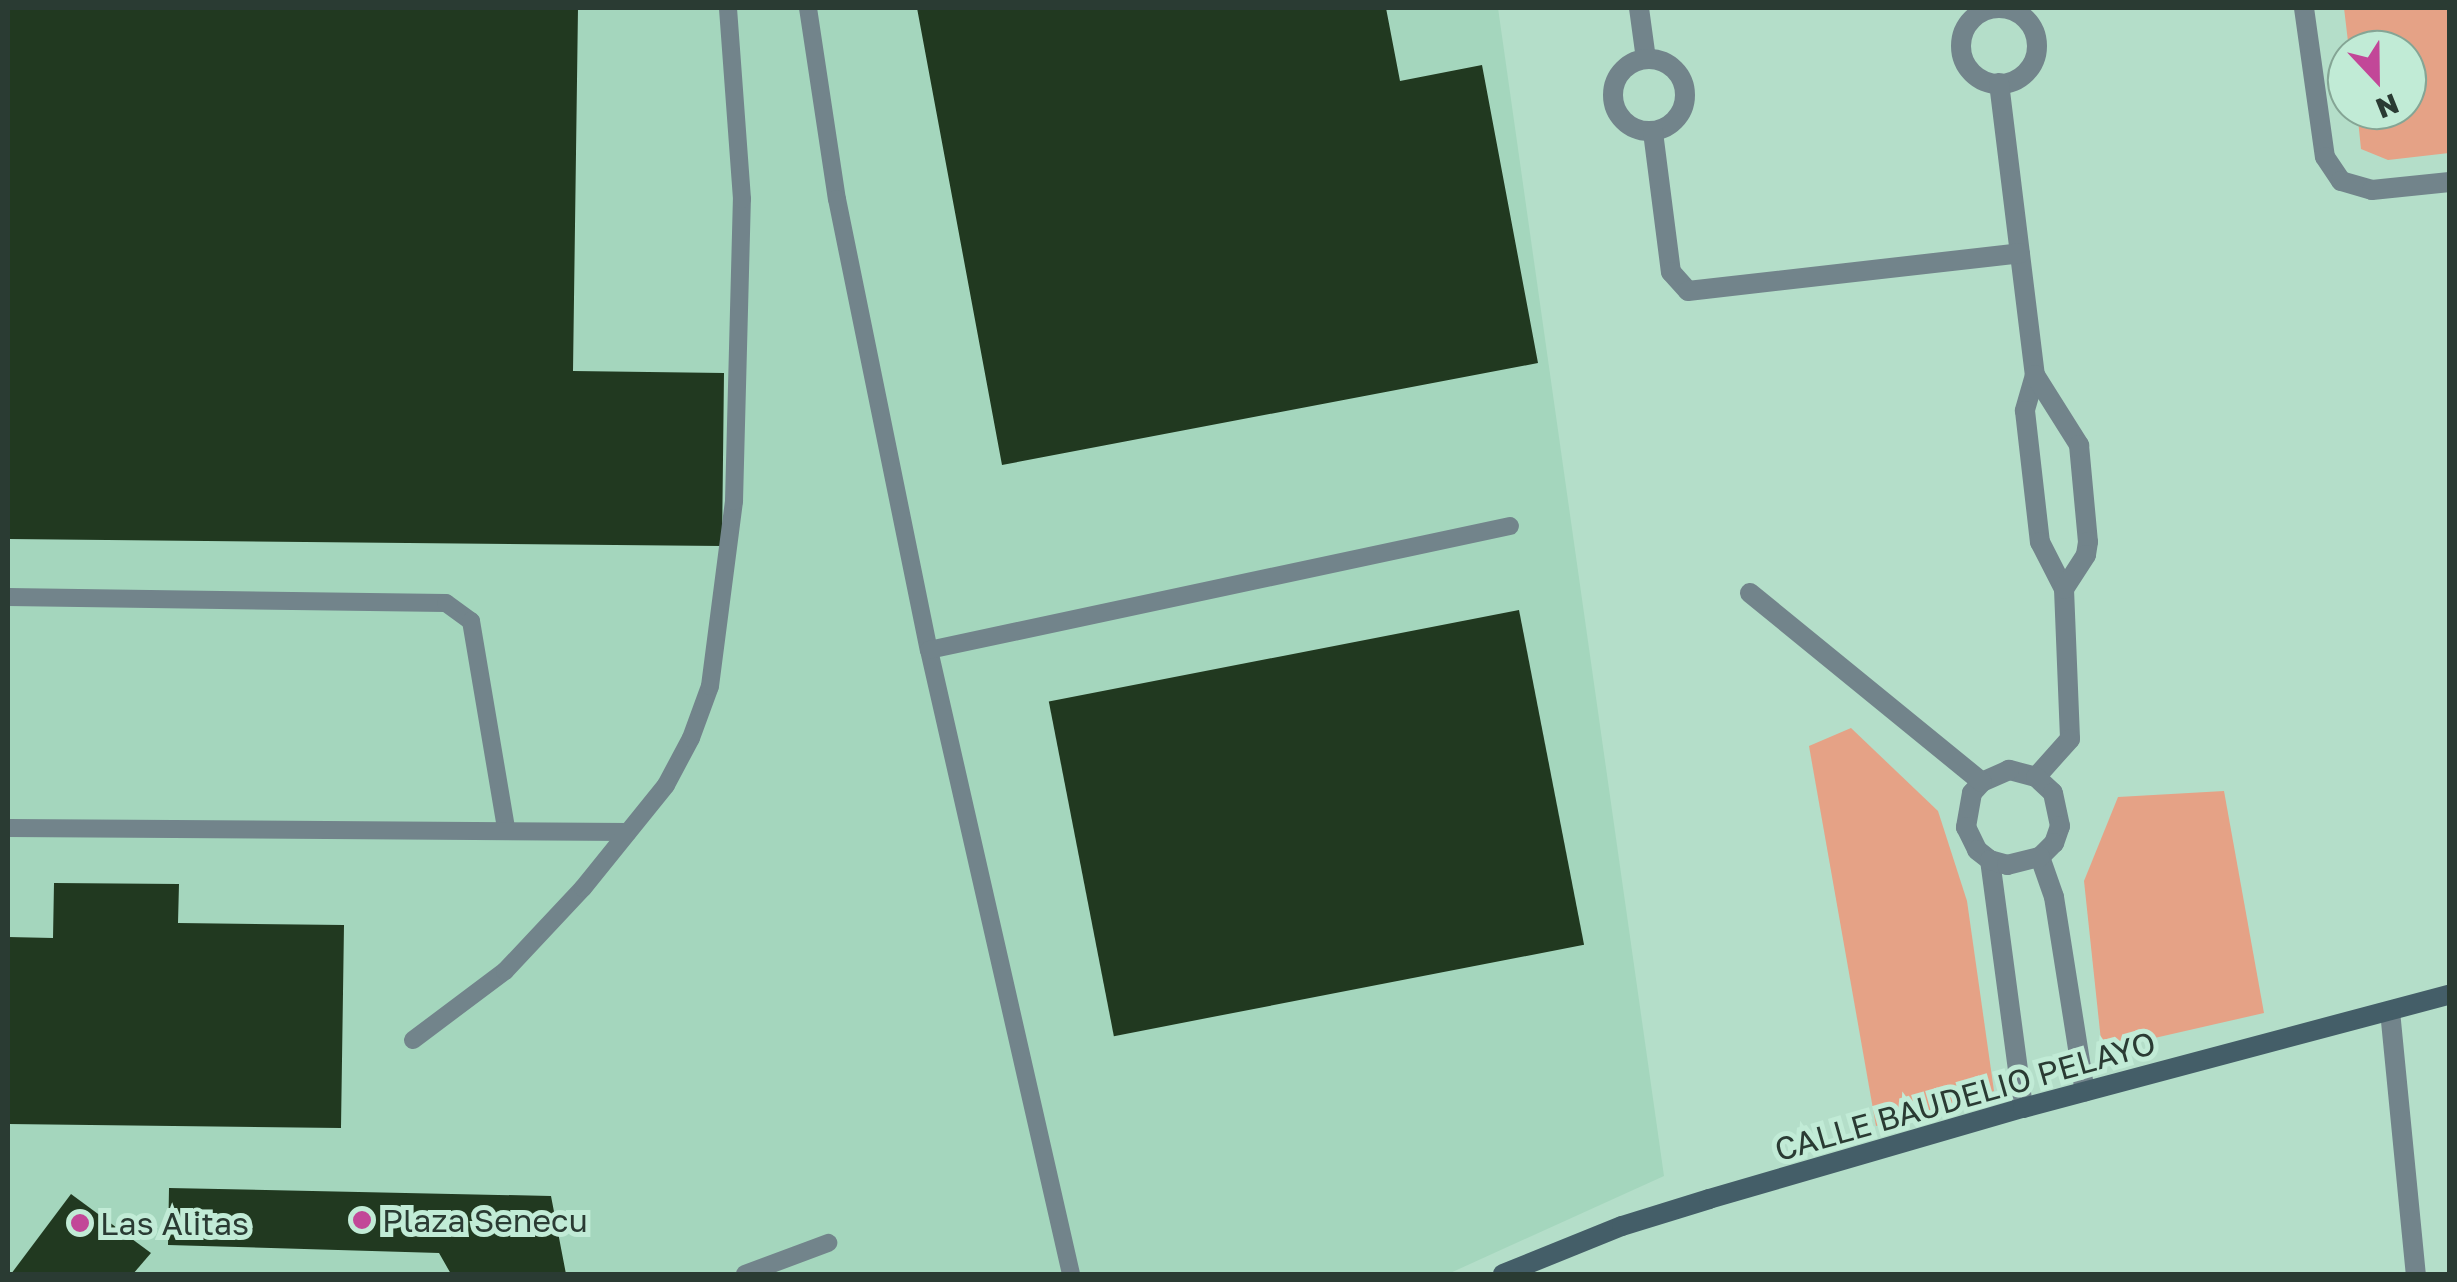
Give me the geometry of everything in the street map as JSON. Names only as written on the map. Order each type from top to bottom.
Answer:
[{"type":"street","points":[[1639,8],[1646,59]]},
{"type":"street","points":[[1998,8],[2020,14],[2034,32],[2036,45],[2030,67],[2020,77],[1999,83],[1980,79],[1970,70],[1961,42],[1975,16],[1998,8]]},
{"type":"street","points":[[2304,8],[2326,157],[2341,181],[2372,190],[2450,182]]},
{"type":"street","points":[[1646,59],[1670,65],[1685,91],[1676,119],[1652,132],[1627,125],[1614,108],[1612,96],[1622,71],[1646,59]]},
{"type":"street","points":[[1999,83],[2035,375],[2024,412],[2040,542],[2064,589],[2070,739],[2036,777]]},
{"type":"street","points":[[1652,132],[1671,272],[1688,291],[1702,293],[2020,253]]},
{"type":"street","points":[[2035,375],[2079,445],[2088,542],[2086,555],[2064,589]]},
{"type":"street","points":[[1750,594],[1982,782]]},
{"type":"street","points":[[2009,770],[2036,777],[2053,793],[2060,826],[2054,843],[2040,857],[2008,866],[1977,850],[1966,827],[1972,793],[1982,782],[2009,770]]},
{"type":"street","points":[[2040,857],[2054,897],[2084,1092]]},
{"type":"street","points":[[1990,860],[2023,1108]]},
{"type":"street","name":"CALLE BAUDELIO PELAYO","points":[[1503,1274],[1622,1226],[2023,1108],[2450,994]]},
{"type":"street","points":[[2390,1011],[2416,1274]]},
{"type":"lane","points":[[414,1040],[505,971],[583,888],[666,786],[691,738],[710,686],[734,501],[742,199],[728,8]]},
{"type":"lane","points":[[808,8],[837,200],[929,650],[1071,1274]]},
{"type":"lane","points":[[929,650],[1510,526]]},
{"type":"lane","points":[[8,597],[446,604],[471,621],[506,830]]},
{"type":"lane","points":[[8,828],[628,832]]},
{"type":"lane","points":[[745,1274],[828,1243]]},
{"type":"shaded area","points":[[8,8],[1498,8],[1664,1176],[1448,1274],[8,1274]]},
{"type":"shaded area","points":[[2344,8],[2449,8],[2449,153],[2388,160],[2361,149],[2359,130],[2427,130],[2427,30],[2347,30]]},
{"type":"shaded area","points":[[1851,728],[1938,811],[1967,901],[1994,1091],[1876,1126],[1809,746]]},
{"type":"shaded area","points":[[2224,791],[2264,1013],[2102,1050],[2084,881],[2118,797]]},
{"type":"building","points":[[8,8],[578,8],[573,371],[724,373],[722,546],[8,539]]},
{"type":"building","points":[[917,8],[1386,8],[1400,81],[1482,65],[1538,363],[1002,465]]},
{"type":"building","points":[[1519,610],[1584,945],[1114,1036],[1049,701]]},
{"type":"building","points":[[54,883],[179,884],[178,923],[344,925],[341,1128],[8,1124],[8,937],[53,938]]},
{"type":"building","name":"Plaza Senecu","points":[[169,1188],[551,1196],[566,1274],[451,1274],[439,1253],[168,1245]]},
{"type":"building","name":"Las Alitas","points":[[71,1194],[151,1253],[133,1274],[11,1274]]},
{"type":"place","name":"Plaza Senecu","points":[[362,1220]]},
{"type":"place","name":"Las Alitas","points":[[80,1223]]}]
